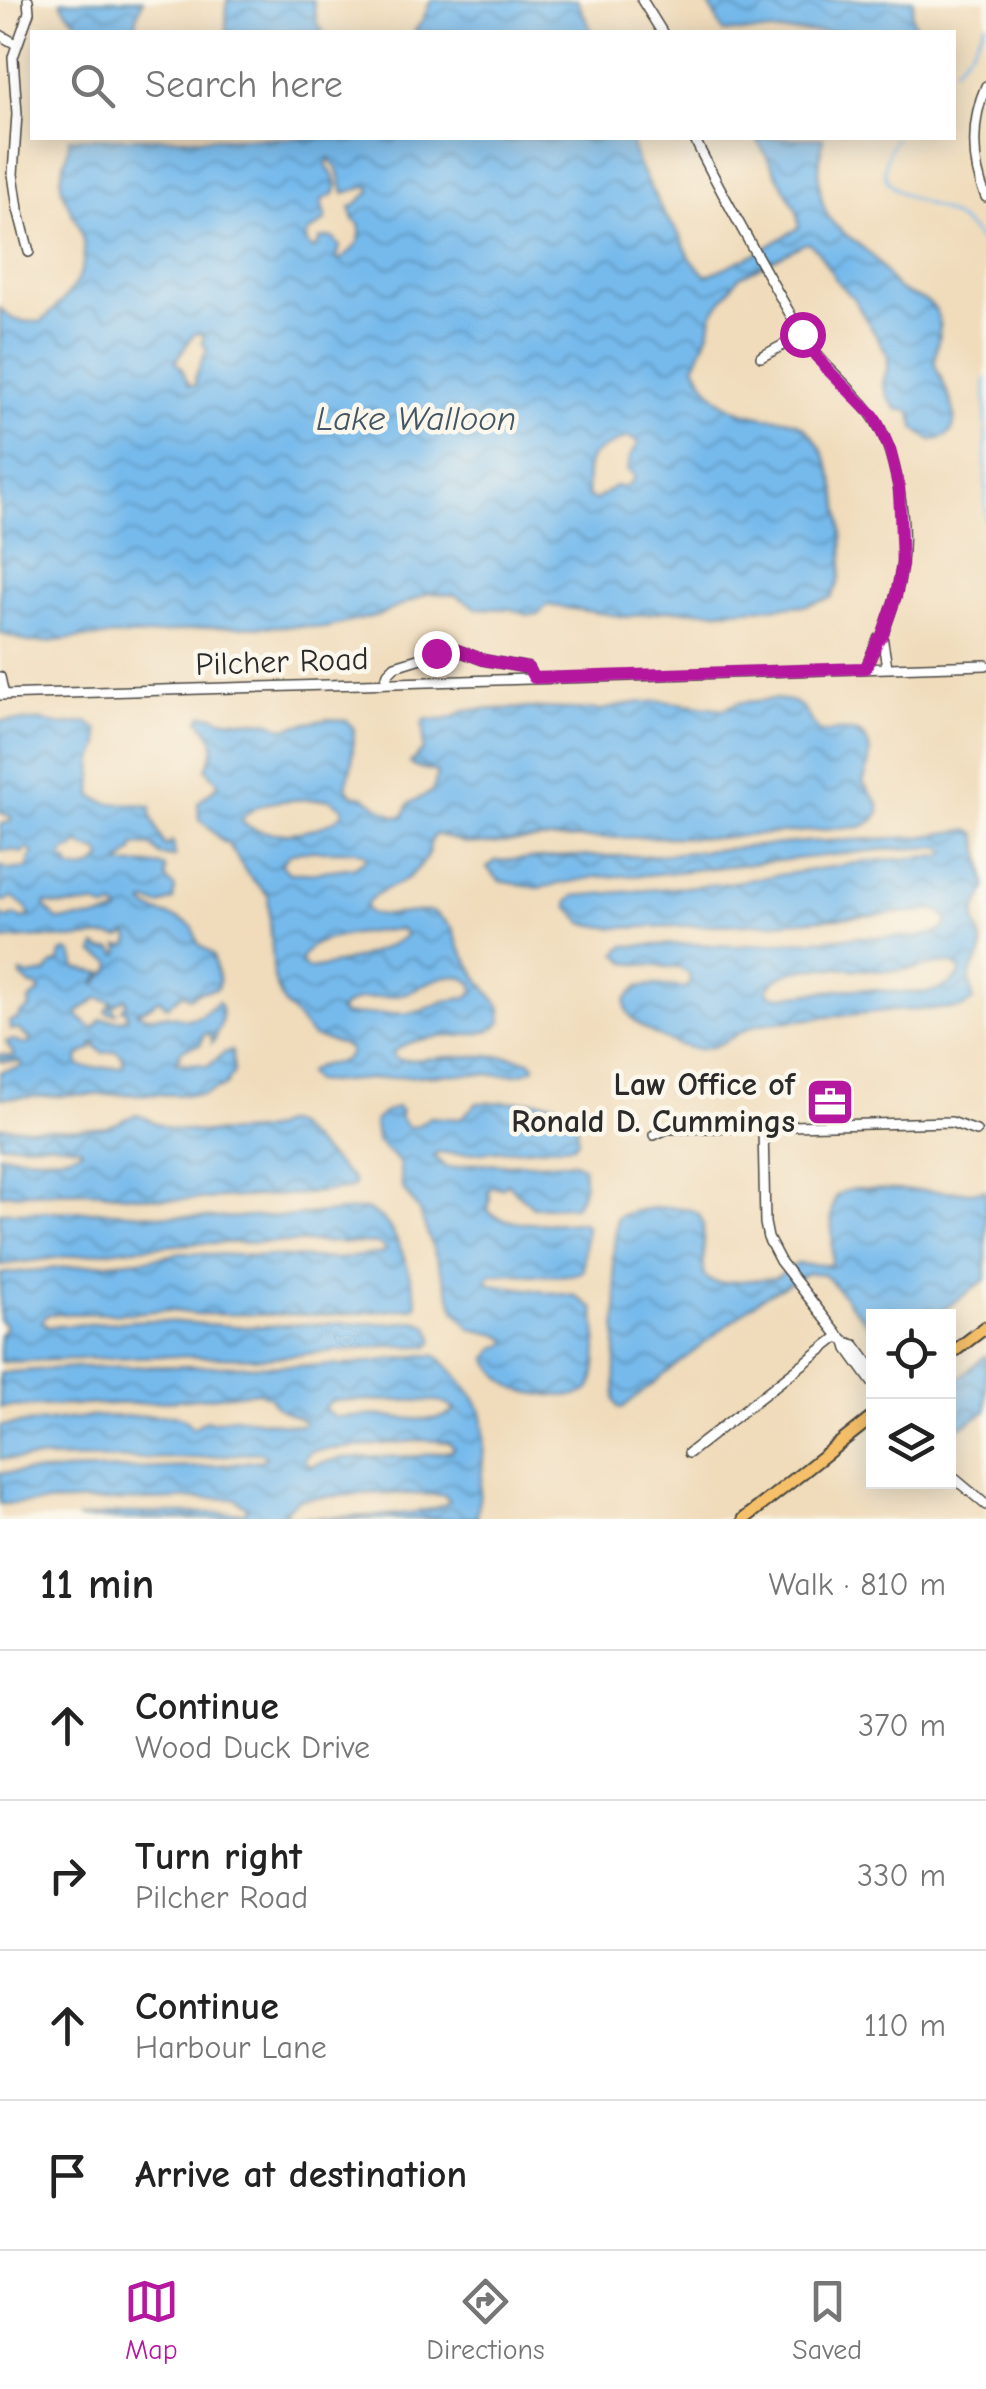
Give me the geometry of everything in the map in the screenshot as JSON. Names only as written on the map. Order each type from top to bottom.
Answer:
[{"type":"main road","points":[[956,1350],[986,1327]]},
{"type":"main road","points":[[744,1519],[866,1422]]},
{"type":"street","points":[[28,0],[29,12],[16,44],[13,68],[17,114],[13,174],[28,252]]},
{"type":"street","points":[[642,0],[661,30]]},
{"type":"street","points":[[0,35],[16,44]]},
{"type":"street","points":[[986,86],[978,111],[975,147],[978,176],[986,197]]},
{"type":"street","points":[[695,140],[802,334],[824,366],[874,416],[890,450],[899,488],[902,564],[896,596],[866,668]]},
{"type":"street","points":[[760,356],[802,334]]},
{"type":"street","points":[[882,636],[887,667]]},
{"type":"street","points":[[385,683],[395,666],[457,650],[484,660],[528,668],[534,678]]},
{"type":"street","name":"Pilcher Road","points":[[2,695],[986,665]]},
{"type":"street","points":[[0,677],[2,695]]},
{"type":"street","points":[[654,1135],[668,1130],[952,1122],[976,1131]]},
{"type":"street","points":[[764,1126],[766,1230],[772,1247],[866,1374]]},
{"type":"street","points":[[842,1339],[854,1345],[866,1361]]},
{"type":"street","points":[[688,1454],[842,1339]]},
{"type":"street","points":[[956,1480],[986,1504]]},
{"type":"water","points":[[143,0],[137,15],[136,28],[140,30],[82,30],[61,1]]},
{"type":"water","points":[[227,0],[313,0],[317,24],[322,30],[226,30]]},
{"type":"water","points":[[431,0],[577,0],[591,30],[416,30]]},
{"type":"water","points":[[707,0],[914,0],[916,30],[722,30]]},
{"type":"water","name":"Lake Walloon","points":[[69,140],[631,140],[638,164],[664,214],[706,276],[757,253],[799,227],[797,211],[757,140],[823,140],[821,197],[830,218],[876,261],[897,288],[928,302],[936,311],[940,325],[935,365],[950,398],[952,431],[931,440],[915,429],[911,411],[897,409],[889,399],[883,383],[888,355],[817,250],[809,243],[804,244],[739,277],[712,314],[695,365],[722,402],[752,415],[795,422],[809,432],[821,449],[836,492],[842,539],[840,577],[831,598],[807,605],[671,610],[626,617],[547,605],[539,614],[528,615],[511,609],[477,608],[455,595],[428,593],[380,615],[324,628],[207,627],[149,635],[28,642],[0,633],[0,308],[14,319],[41,322],[77,280],[82,269],[83,242],[61,184]],"holes":[[[329,158],[338,170],[344,193],[370,186],[371,191],[350,207],[360,236],[340,260],[340,246],[332,237],[320,239],[312,249],[306,242],[307,234],[325,221],[322,200],[334,194],[337,187],[326,165]],[[197,333],[205,335],[202,342],[207,349],[195,378],[196,385],[189,385],[176,362]],[[628,437],[639,443],[627,470],[634,475],[632,481],[625,487],[615,486],[596,500],[588,497],[587,471],[592,456]]]},
{"type":"water","points":[[774,699],[793,702],[803,708],[821,733],[847,731],[862,736],[870,754],[863,783],[879,804],[879,814],[861,827],[715,838],[541,839],[487,844],[465,843],[436,834],[426,859],[417,869],[405,880],[375,895],[365,907],[371,914],[385,915],[427,911],[446,922],[501,1008],[502,1022],[477,1034],[412,1042],[392,1054],[408,1060],[510,1057],[524,1059],[534,1068],[512,1074],[329,1082],[314,1081],[307,1073],[344,1060],[349,1049],[313,1037],[283,1002],[274,979],[268,895],[248,875],[229,845],[199,818],[198,803],[218,785],[206,769],[214,743],[199,720],[203,715],[271,722],[283,728],[329,719],[347,721],[354,729],[346,787],[353,795],[403,817],[409,804],[428,794],[436,781],[437,773],[410,763],[423,750],[422,724],[426,719],[442,720],[465,710],[602,710],[662,701],[724,709],[738,703]],"holes":[[[329,799],[343,808],[343,813],[322,826],[293,833],[263,832],[241,821],[257,807]],[[356,851],[366,855],[366,859],[355,867],[289,873],[281,864],[290,854]],[[401,929],[406,935],[386,947],[345,961],[308,969],[301,963],[309,948],[342,936]],[[442,977],[462,977],[473,984],[473,992],[466,998],[410,1013],[344,1015],[339,1011],[355,1001],[400,995]]]},
{"type":"water","points":[[0,721],[62,725],[87,722],[98,730],[100,746],[94,759],[92,795],[105,802],[151,807],[164,845],[173,842],[175,857],[160,855],[152,846],[135,845],[119,864],[165,867],[166,879],[175,888],[173,900],[144,905],[192,926],[198,942],[213,955],[219,981],[217,989],[189,998],[182,993],[167,1007],[159,999],[136,1012],[146,1017],[187,1019],[200,1016],[218,1002],[222,1019],[216,1038],[212,1043],[207,1033],[201,1044],[179,1053],[176,1062],[207,1067],[232,1051],[234,1072],[225,1086],[202,1095],[0,1098],[0,1072],[21,1067],[21,1062],[0,1061],[0,1054],[14,1055],[6,1042],[28,1044],[31,1039],[17,1029],[11,1030],[9,1022],[30,1008],[29,1001],[40,992],[21,973],[46,973],[67,951],[72,953],[76,968],[103,973],[95,985],[112,968],[111,962],[94,953],[96,946],[113,949],[117,955],[119,946],[127,946],[130,941],[129,935],[0,940],[0,913],[4,918],[30,916],[12,897],[5,902],[0,898],[0,868],[29,868],[33,853],[28,849],[22,853],[0,851],[0,824],[10,822],[11,816],[0,813]],"holes":[[[79,843],[99,851],[102,858],[87,869],[73,869],[63,860],[63,854]],[[46,903],[95,904],[106,910],[115,907],[120,912],[97,918],[57,920],[45,907]],[[98,998],[112,1002],[106,1011],[116,1013],[113,1005],[126,998],[122,1009],[127,1018],[101,1019],[95,1028],[88,1026],[78,1012]],[[93,1043],[103,1053],[116,1051],[123,1057],[123,1066],[78,1065],[79,1055],[92,1049]]]},
{"type":"water","points":[[966,830],[977,834],[986,889],[975,914],[982,948],[970,977],[973,1001],[961,1008],[759,1024],[716,1046],[700,1049],[666,1040],[631,1017],[627,998],[638,987],[686,988],[690,983],[689,974],[679,968],[627,963],[617,953],[624,946],[737,946],[854,937],[918,937],[939,932],[946,926],[947,917],[936,910],[776,923],[612,928],[583,923],[568,906],[574,896],[721,884],[864,862],[944,855],[947,851],[941,847],[879,850],[596,877],[538,888],[500,881],[487,868],[495,861],[645,856],[920,837]],"holes":[[[954,964],[960,975],[950,984],[927,992],[852,989],[783,996],[767,990],[776,979],[806,969],[892,971]]]},
{"type":"water","points":[[540,1101],[565,1106],[574,1114],[578,1140],[573,1145],[437,1152],[433,1156],[446,1167],[454,1168],[475,1163],[574,1162],[583,1167],[583,1188],[574,1206],[533,1207],[507,1183],[502,1188],[491,1187],[488,1192],[488,1211],[506,1220],[581,1222],[586,1226],[583,1271],[565,1275],[501,1273],[491,1274],[487,1279],[491,1284],[576,1296],[594,1309],[595,1371],[590,1388],[576,1395],[520,1390],[495,1370],[487,1358],[508,1340],[471,1329],[456,1311],[419,1211],[402,1187],[399,1162],[376,1140],[374,1122],[397,1107],[401,1111],[399,1117],[408,1127],[430,1117],[460,1119],[477,1103]]},
{"type":"water","points":[[136,1115],[168,1128],[197,1132],[246,1132],[292,1124],[354,1185],[303,1194],[178,1200],[89,1191],[0,1194],[0,1154],[54,1157],[82,1150],[49,1143],[0,1144],[0,1127],[93,1128],[110,1126]]},
{"type":"water","points":[[986,1190],[986,1279],[945,1309],[866,1309],[866,1323],[828,1278],[808,1273],[760,1299],[619,1408],[615,1401],[617,1304],[613,1257],[617,1218],[654,1208],[693,1211],[703,1224],[704,1275],[708,1280],[717,1283],[775,1278],[797,1264],[831,1265],[832,1209],[834,1201],[846,1191]]},
{"type":"water","points":[[366,1209],[385,1222],[397,1241],[415,1294],[417,1304],[413,1308],[335,1315],[197,1314],[164,1310],[48,1314],[42,1321],[48,1327],[147,1320],[246,1327],[416,1321],[428,1326],[433,1336],[429,1346],[385,1346],[264,1358],[161,1356],[0,1362],[0,1335],[5,1324],[0,1321],[0,1274],[182,1253],[336,1259],[383,1253],[386,1249],[378,1244],[326,1242],[205,1243],[0,1265],[0,1212],[98,1211],[207,1218]]},
{"type":"water","points":[[986,1355],[986,1411],[961,1427],[956,1425],[956,1381]]},
{"type":"water","points":[[437,1356],[473,1396],[484,1430],[477,1519],[77,1519],[119,1513],[232,1513],[245,1512],[247,1507],[235,1499],[210,1498],[0,1504],[0,1473],[202,1467],[266,1457],[256,1452],[198,1458],[0,1459],[0,1426],[89,1417],[173,1415],[193,1428],[206,1420],[233,1417],[295,1425],[305,1422],[281,1410],[259,1392],[146,1403],[0,1407],[0,1373],[77,1367],[348,1365]],"holes":[[[332,1400],[438,1401],[455,1411],[430,1419],[333,1417],[324,1408]],[[427,1440],[449,1442],[454,1448],[417,1456],[342,1458],[309,1466],[304,1459],[311,1451]],[[374,1493],[444,1495],[450,1501],[439,1507],[399,1514],[290,1518],[284,1512],[298,1499]]]},
{"type":"waterway","points":[[956,67],[986,23]]},
{"type":"waterway","points":[[894,140],[885,169],[894,188],[962,223],[979,240],[986,254]]},
{"type":"waterway","points":[[986,379],[986,533]]},
{"type":"place","name":"Law Office of Ronald D. Cummings","points":[[830,1102]]},
{"type":"route","points":[[436,653],[457,650],[484,660],[528,668],[534,678],[866,668],[896,596],[902,564],[899,488],[890,450],[874,416],[824,366],[802,334]]}]
